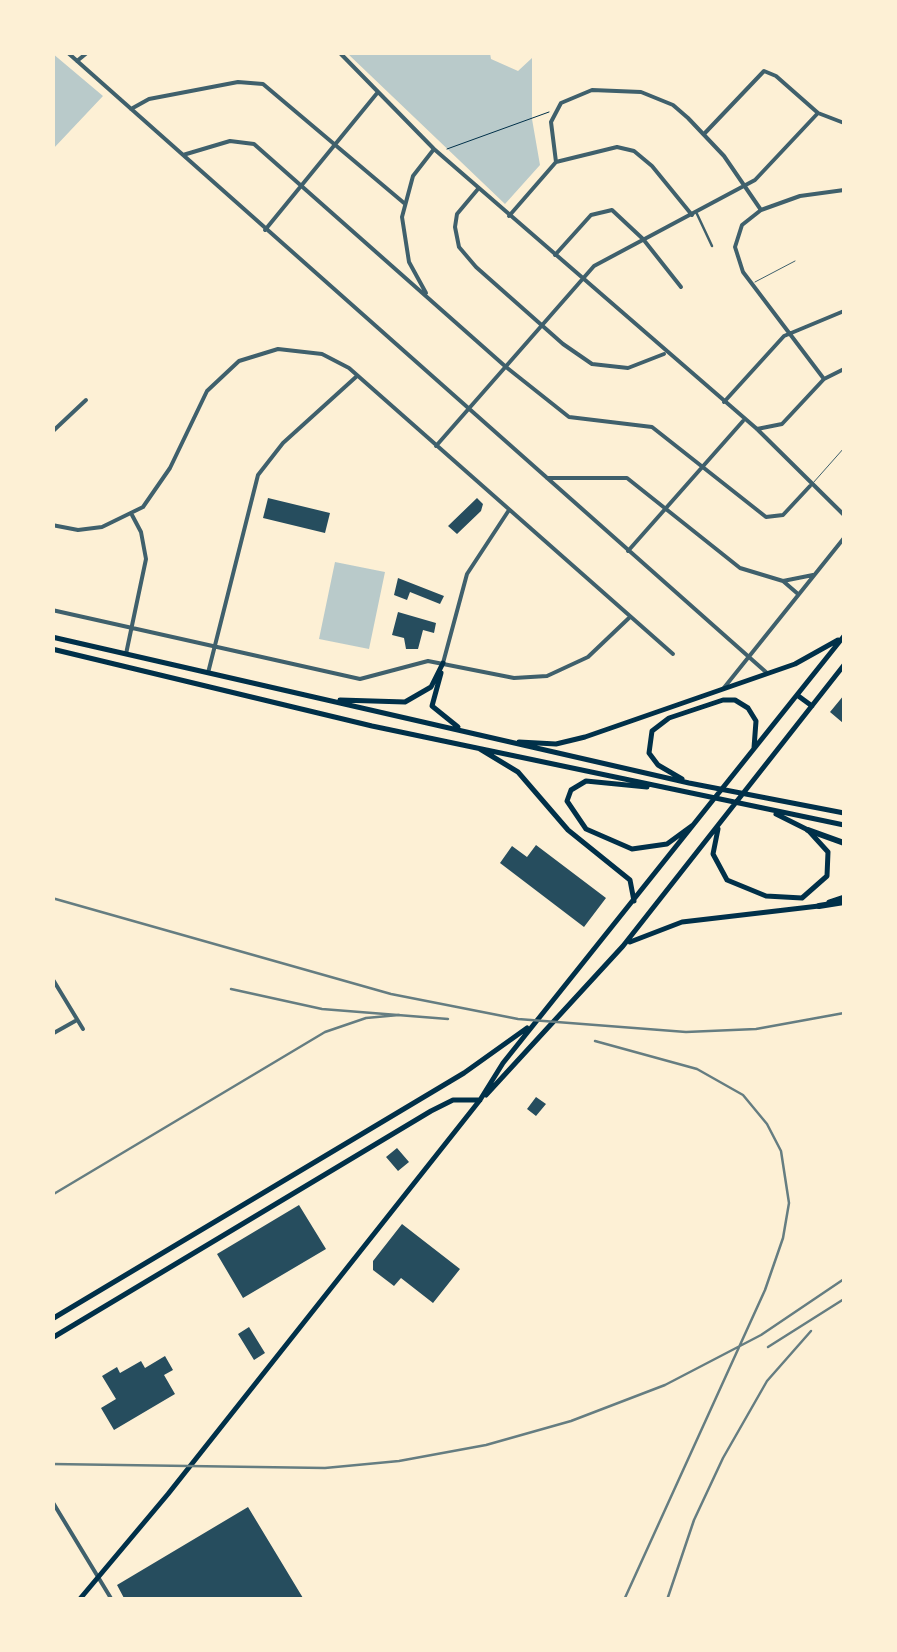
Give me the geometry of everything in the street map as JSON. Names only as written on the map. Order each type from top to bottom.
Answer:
[{"type":"highway","points":[[808,830],[844,842]]},
{"type":"highway","points":[[818,906],[844,899]]},
{"type":"main road","points":[[505,741],[571,741],[808,659],[844,636]]},
{"type":"main road","points":[[79,1600],[480,1100],[536,1022],[634,904],[844,636]]},
{"type":"main road","points":[[52,637],[689,783],[844,813]]},
{"type":"main road","points":[[52,649],[472,746],[844,825]]},
{"type":"main road","points":[[314,698],[405,702],[431,686],[443,663]]},
{"type":"main road","points":[[443,663],[432,706],[466,730]]},
{"type":"main road","points":[[52,1338],[430,1111],[453,1100],[480,1100],[511,1072],[623,946],[844,666]]},
{"type":"main road","points":[[797,695],[812,706]]},
{"type":"main road","points":[[689,783],[658,765],[650,752],[652,731],[663,721],[722,700],[736,700],[756,721],[754,750]]},
{"type":"main road","points":[[472,746],[511,766],[568,830],[625,875],[634,886],[634,904]]},
{"type":"main road","points":[[680,792],[586,781],[571,790],[567,802],[586,829],[632,849],[667,844],[702,817]]},
{"type":"main road","points":[[720,823],[713,854],[721,876],[748,891],[785,900],[810,894],[827,876],[828,852],[808,830],[769,811]]},
{"type":"main road","points":[[623,946],[653,930],[682,922],[818,906]]},
{"type":"main road","points":[[52,1319],[464,1074],[536,1022]]},
{"type":"street","points":[[67,52],[467,411],[768,674]]},
{"type":"street","points":[[77,61],[88,52]]},
{"type":"street","points":[[339,52],[434,149],[743,422],[756,429],[810,486],[844,514]]},
{"type":"street","points":[[704,134],[764,71],[776,76],[818,113],[844,124]]},
{"type":"street","points":[[131,109],[150,99],[249,82],[277,92],[404,202]]},
{"type":"street","points":[[556,162],[551,136],[555,110],[579,93],[625,89],[673,106],[704,134],[761,210]]},
{"type":"street","points":[[265,230],[378,92]]},
{"type":"street","points":[[436,446],[602,261],[744,187],[774,164],[818,113]]},
{"type":"street","points":[[183,155],[207,146],[248,141],[569,418],[647,424],[766,518],[783,515],[810,486]]},
{"type":"street","points":[[509,216],[556,162],[606,147],[630,149],[662,176],[694,214],[712,246]]},
{"type":"street","points":[[428,298],[407,252],[404,202],[413,176],[434,149]]},
{"type":"street","points":[[478,189],[457,214],[458,247],[543,326],[595,365],[628,368],[666,353]]},
{"type":"street","points":[[824,379],[741,269],[735,246],[742,225],[761,210],[800,196],[844,190]]},
{"type":"street","points":[[554,255],[591,215],[603,210],[620,215],[681,287]]},
{"type":"street","points":[[722,403],[790,332],[844,311]]},
{"type":"street","points":[[52,525],[90,529],[132,515],[158,491],[207,391],[238,361],[265,352],[295,349],[335,360],[357,376],[673,654]]},
{"type":"street","points":[[756,429],[782,424],[824,379],[844,369]]},
{"type":"street","points":[[208,673],[258,475],[283,442],[357,376]]},
{"type":"street","points":[[52,432],[86,400]]},
{"type":"street","points":[[628,551],[743,422]]},
{"type":"street","points":[[544,478],[627,478],[724,558],[783,581],[798,594]]},
{"type":"street","points":[[443,663],[467,574],[509,510]]},
{"type":"street","points":[[126,654],[146,559],[142,532],[132,515]]},
{"type":"street","points":[[723,689],[844,538]]},
{"type":"street","points":[[783,581],[813,575]]},
{"type":"street","points":[[52,610],[360,679],[416,662],[443,663],[514,678],[547,676],[588,657],[630,617]]},
{"type":"street","points":[[52,978],[83,1030]]},
{"type":"street","points":[[52,1034],[77,1020]]},
{"type":"street","points":[[52,1501],[112,1600]]},
{"type":"lane","points":[[752,284],[796,261]]},
{"type":"lane","points":[[810,486],[844,448]]},
{"type":"path","points":[[441,154],[555,110]]},
{"type":"shaded area","points":[[52,53],[103,96],[53,149],[52,149]]},
{"type":"shaded area","points":[[347,53],[490,53],[491,59],[518,71],[532,58],[532,119],[540,165],[505,204]]},
{"type":"shaded area","points":[[335,562],[385,572],[369,649],[319,639]]},
{"type":"building","points":[[268,498],[330,513],[325,533],[263,518]]},
{"type":"building","points":[[477,498],[483,504],[481,511],[457,534],[448,526]]},
{"type":"building","points":[[398,578],[444,596],[440,604],[410,592],[407,600],[394,595]]},
{"type":"building","points":[[398,612],[436,623],[434,633],[423,630],[418,649],[406,649],[404,638],[392,635]]},
{"type":"building","points":[[844,695],[844,721],[843,723],[830,712]]},
{"type":"building","points":[[536,845],[606,898],[584,927],[500,863],[512,846],[527,857]]},
{"type":"building","points":[[536,1097],[546,1104],[536,1116],[527,1109]]},
{"type":"building","points":[[397,1148],[409,1162],[398,1171],[386,1157]]},
{"type":"building","points":[[299,1205],[326,1249],[243,1298],[217,1254]]},
{"type":"building","points":[[402,1224],[460,1269],[433,1303],[401,1278],[394,1286],[373,1270],[373,1261]]},
{"type":"building","points":[[249,1327],[265,1353],[254,1360],[238,1334]]},
{"type":"building","points":[[165,1356],[173,1370],[164,1375],[175,1394],[114,1430],[101,1408],[116,1399],[102,1376],[117,1367],[120,1373],[141,1361],[145,1368]]},
{"type":"building","points":[[248,1507],[303,1598],[125,1600],[117,1585]]},
{"type":"railway","points":[[52,898],[391,994],[518,1019],[686,1032],[756,1029],[844,1013]]},
{"type":"railway","points":[[231,989],[322,1009],[448,1019]]},
{"type":"railway","points":[[52,1195],[325,1032],[366,1018],[399,1015]]},
{"type":"railway","points":[[595,1041],[697,1069],[743,1095],[767,1124],[781,1151],[789,1203],[783,1238],[765,1290],[624,1600]]},
{"type":"railway","points":[[52,1464],[325,1468],[399,1461],[486,1445],[571,1421],[665,1385],[761,1335],[844,1279]]},
{"type":"railway","points":[[768,1347],[844,1299]]},
{"type":"railway","points":[[667,1600],[694,1520],[723,1458],[767,1381],[811,1331]]}]
